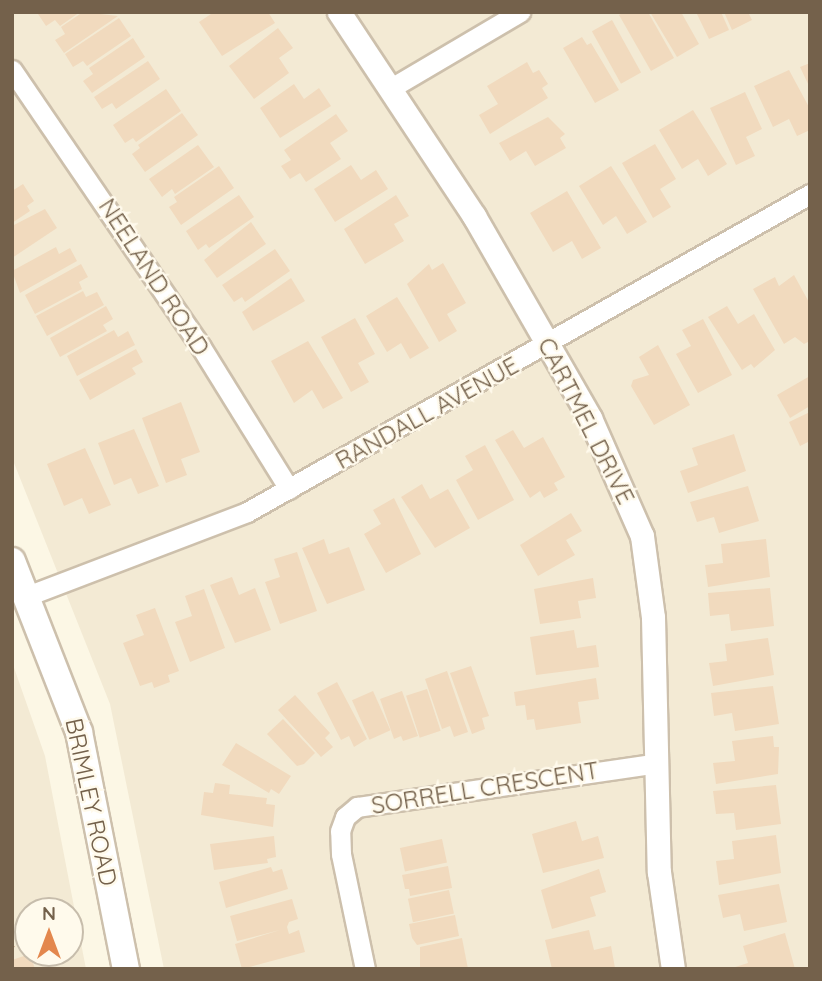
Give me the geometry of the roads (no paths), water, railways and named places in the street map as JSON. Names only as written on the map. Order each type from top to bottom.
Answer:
[{"type":"main road","name":"BRIMLEY ROAD","points":[[12,561],[79,732],[125,969]]},
{"type":"street","name":"CARTMEL DRIVE","points":[[339,12],[446,170],[548,345],[614,464],[642,536],[651,583],[659,872],[673,969]]},
{"type":"street","points":[[391,88],[520,12]]},
{"type":"street","name":"NEELAND ROAD","points":[[12,70],[201,346],[289,489]]},
{"type":"street","name":"RANDALL AVENUE","points":[[27,596],[247,512],[548,345],[810,194]]},
{"type":"street","name":"SORRELL CRESCENT","points":[[365,969],[341,854],[345,817],[357,807],[657,763]]}]
